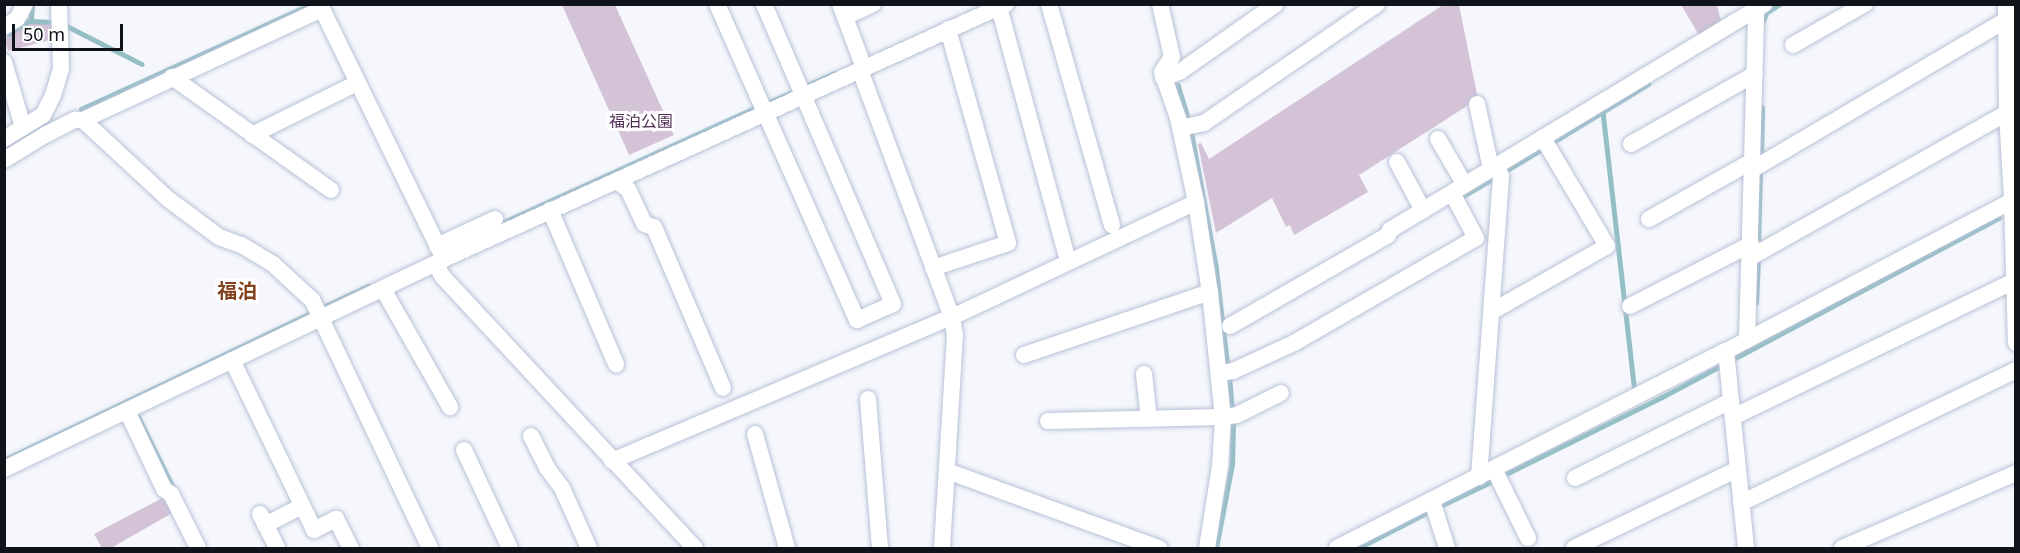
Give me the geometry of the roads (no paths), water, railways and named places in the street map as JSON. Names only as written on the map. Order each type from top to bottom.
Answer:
[{"type":"street","points":[[4,27],[17,19],[25,4]]},
{"type":"street","points":[[4,139],[39,118],[48,109],[61,68],[59,4]]},
{"type":"street","points":[[717,4],[857,320],[893,304],[799,91],[764,4]]},
{"type":"street","points":[[873,4],[842,11],[952,317],[955,335],[942,549]]},
{"type":"street","points":[[1050,4],[1112,225]]},
{"type":"street","points":[[1160,4],[1172,57],[1164,68],[1163,78],[1188,126],[1196,202],[1225,372],[1229,416],[1206,549]]},
{"type":"street","points":[[1163,78],[1181,71],[1276,4]]},
{"type":"street","points":[[1188,126],[1377,4]]},
{"type":"street","points":[[1793,45],[1865,4]]},
{"type":"street","points":[[439,254],[616,181],[799,91],[1002,6],[1066,253]]},
{"type":"street","points":[[4,160],[67,124],[83,120],[171,77],[327,7],[357,83],[439,254],[443,277],[694,549]]},
{"type":"street","points":[[1748,340],[1757,165],[1755,74],[1758,12]]},
{"type":"street","points":[[1230,326],[1388,235],[1390,230],[1424,210],[1457,195],[1547,144],[1758,12]]},
{"type":"street","points":[[2009,13],[2007,114],[2014,200],[2016,343]]},
{"type":"street","points":[[1649,219],[1757,165],[2009,13]]},
{"type":"street","points":[[933,268],[1008,243],[948,29]]},
{"type":"street","points":[[4,62],[23,127]]},
{"type":"street","points":[[1631,144],[1755,74]]},
{"type":"street","points":[[171,77],[332,190]]},
{"type":"street","points":[[252,135],[357,83]]},
{"type":"street","points":[[1477,104],[1497,171],[1491,312],[1493,476],[1528,538]]},
{"type":"street","points":[[48,109],[67,124]]},
{"type":"street","points":[[1630,306],[1754,252],[2007,114]]},
{"type":"street","points":[[83,120],[168,199],[219,237],[241,244],[273,264],[301,289],[319,313],[429,549]]},
{"type":"street","points":[[1225,372],[1294,343],[1476,238],[1457,195],[1438,139]]},
{"type":"street","points":[[1491,312],[1607,246],[1547,144]]},
{"type":"street","points":[[1397,162],[1424,210]]},
{"type":"street","points":[[616,181],[628,189],[644,224],[654,227],[723,388]]},
{"type":"street","points":[[1337,549],[1433,506],[1727,358],[1748,340],[2014,200]]},
{"type":"street","points":[[612,461],[952,317],[1196,202]]},
{"type":"street","points":[[550,210],[616,364]]},
{"type":"street","points":[[4,470],[232,360],[319,313],[383,289],[495,219]]},
{"type":"street","points":[[1575,478],[2014,281]]},
{"type":"street","points":[[383,289],[450,407]]},
{"type":"street","points":[[1024,355],[1210,292]]},
{"type":"street","points":[[1727,358],[1746,549]]},
{"type":"street","points":[[232,360],[314,530],[336,519],[351,549]]},
{"type":"street","points":[[1741,503],[2016,370]]},
{"type":"street","points":[[1144,374],[1149,419]]},
{"type":"street","points":[[1048,421],[1229,416],[1281,393]]},
{"type":"street","points":[[868,399],[880,549]]},
{"type":"street","points":[[127,411],[164,489],[171,494],[198,549]]},
{"type":"street","points":[[755,434],[787,549]]},
{"type":"street","points":[[531,436],[547,468],[562,488],[589,549]]},
{"type":"street","points":[[464,450],[510,549]]},
{"type":"street","points":[[1574,549],[1738,469]]},
{"type":"street","points":[[947,471],[1159,549]]},
{"type":"street","points":[[1842,549],[2016,473]]},
{"type":"street","points":[[277,549],[263,520],[302,506]]},
{"type":"street","points":[[1433,506],[1447,549]]},
{"type":"waterway","points":[[31,21],[32,4]]},
{"type":"waterway","points":[[81,109],[311,4]]},
{"type":"waterway","points":[[1763,21],[1766,13],[1780,4]]},
{"type":"waterway","points":[[8,34],[29,21],[55,22]]},
{"type":"waterway","points":[[65,25],[142,64]]},
{"type":"waterway","points":[[803,87],[834,73]]},
{"type":"waterway","points":[[1504,172],[1648,84]]},
{"type":"waterway","points":[[1178,85],[1189,122]]},
{"type":"waterway","points":[[765,104],[796,90]]},
{"type":"waterway","points":[[2015,105],[2016,117]]},
{"type":"waterway","points":[[497,225],[757,107]]},
{"type":"waterway","points":[[1761,159],[1762,108]]},
{"type":"waterway","points":[[1603,112],[1635,391]]},
{"type":"waterway","points":[[1191,130],[1216,266],[1228,368]]},
{"type":"waterway","points":[[1758,243],[1760,171]]},
{"type":"waterway","points":[[1460,198],[1497,176]]},
{"type":"waterway","points":[[1502,476],[1662,397],[1998,218]]},
{"type":"waterway","points":[[1756,303],[1758,258]]},
{"type":"waterway","points":[[321,308],[368,286]]},
{"type":"waterway","points":[[4,460],[313,312]]},
{"type":"waterway","points":[[1216,548],[1232,464],[1233,423],[1229,376]]},
{"type":"waterway","points":[[138,416],[174,489]]},
{"type":"waterway","points":[[1438,507],[1495,480]]},
{"type":"waterway","points":[[1358,548],[1430,511]]},
{"type":"district","name":"福泊","points":[[237,290]]},
{"type":"park label","name":"福泊公園","points":[[641,121]]}]
